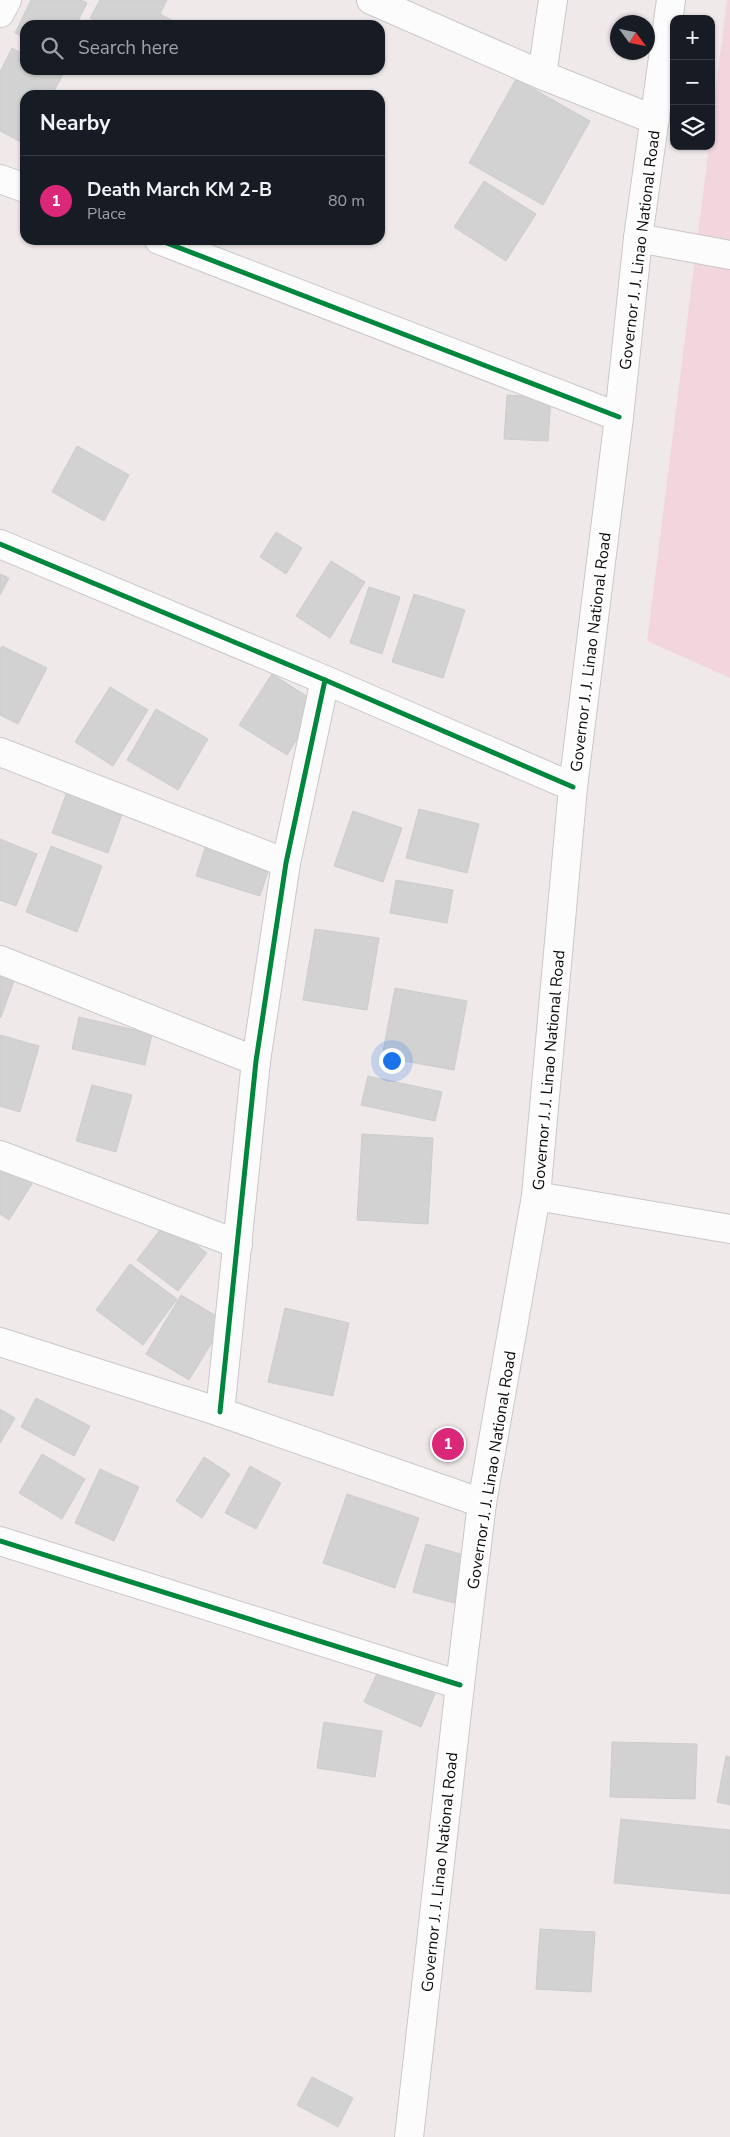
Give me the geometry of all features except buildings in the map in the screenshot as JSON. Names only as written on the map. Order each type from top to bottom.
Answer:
[{"type":"street","points":[[0,13],[6,0]]},
{"type":"street","points":[[371,0],[542,76],[655,120]]},
{"type":"street","points":[[542,76],[553,0]]},
{"type":"street","name":"Governor J. J. Linao National Road","points":[[409,2137],[482,1503],[536,1196],[573,787],[619,417],[638,238],[671,0]]},
{"type":"street","points":[[0,179],[20,186]]},
{"type":"street","points":[[638,238],[730,255]]},
{"type":"street","points":[[172,245],[619,417]]},
{"type":"street","points":[[0,544],[325,680],[573,787]]},
{"type":"street","points":[[220,1412],[256,1061],[286,863],[325,680]]},
{"type":"street","points":[[0,752],[286,863]]},
{"type":"street","points":[[0,960],[256,1061]]},
{"type":"street","points":[[0,1155],[238,1244]]},
{"type":"street","points":[[536,1196],[730,1229]]},
{"type":"street","points":[[0,1342],[220,1412],[482,1503]]},
{"type":"street","points":[[0,1541],[460,1686]]},
{"type":"shaded area","points":[[727,0],[730,0],[730,678],[647,641],[708,150],[715,150],[715,95]]},
{"type":"cycle path","points":[[172,245],[619,417]]},
{"type":"cycle path","points":[[0,544],[325,680],[573,787]]},
{"type":"cycle path","points":[[220,1412],[256,1061],[286,863],[325,680]]},
{"type":"cycle path","points":[[0,1541],[460,1685]]},
{"type":"place","name":"Death March KM 2-B","points":[[448,1444]]}]
